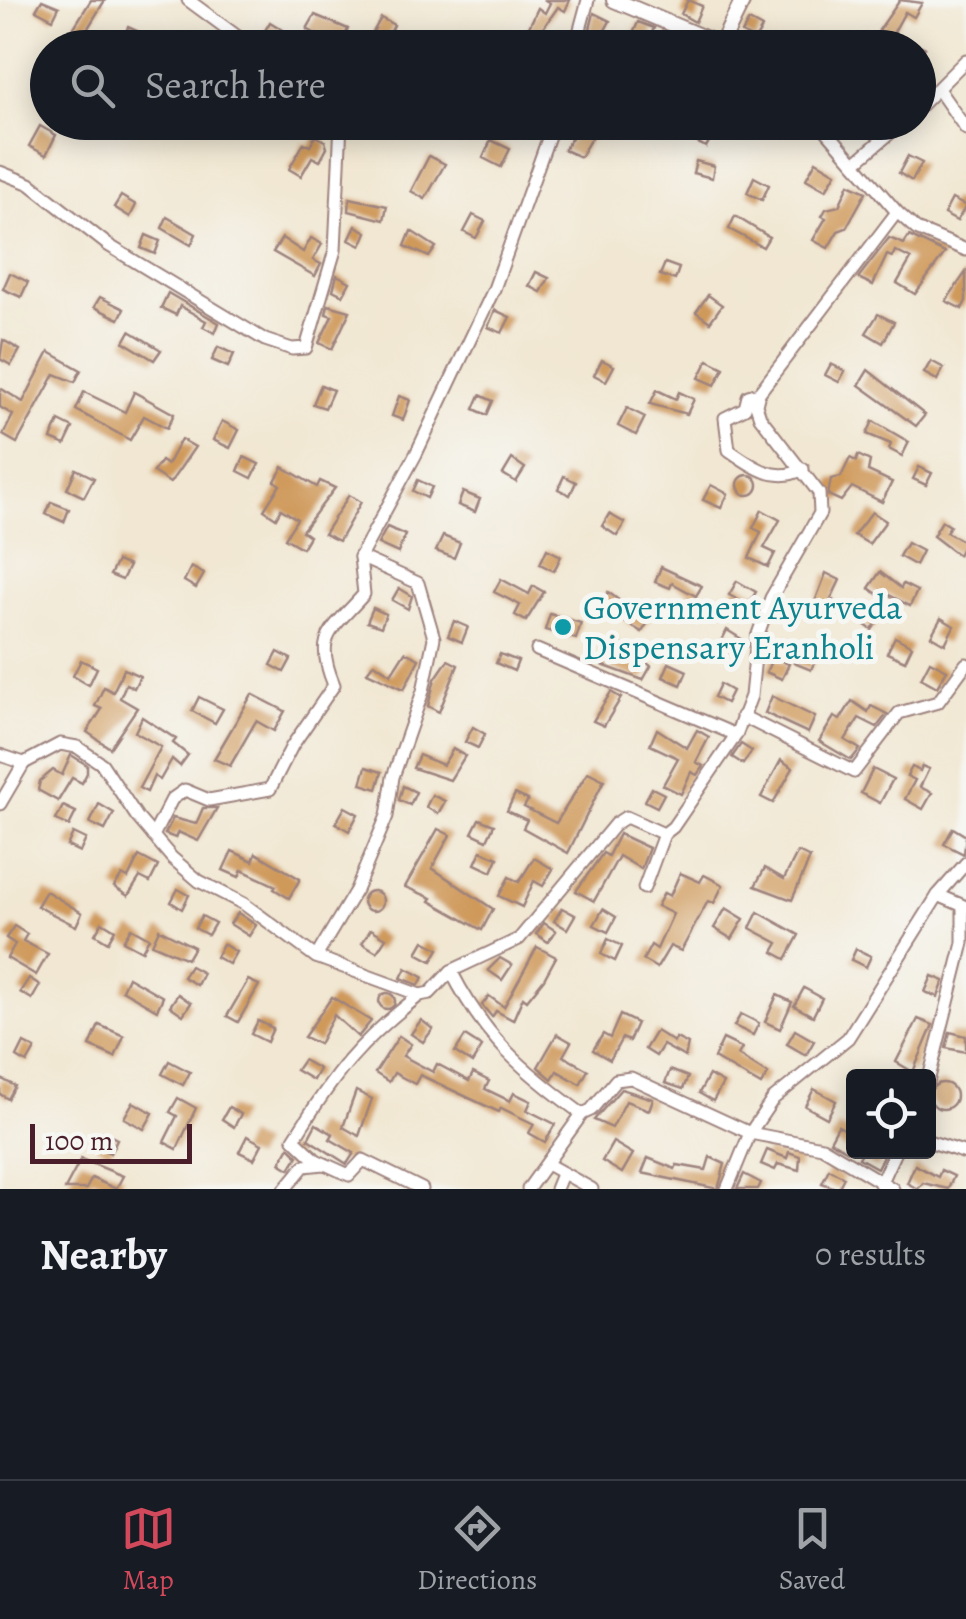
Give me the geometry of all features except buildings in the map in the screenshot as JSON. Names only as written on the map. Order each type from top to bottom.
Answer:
[{"type":"street","points":[[188,0],[229,30]]},
{"type":"street","points":[[580,30],[588,0]]},
{"type":"street","points":[[614,0],[685,30]]},
{"type":"street","points":[[730,30],[742,0]]},
{"type":"street","points":[[966,60],[938,89],[966,129]]},
{"type":"street","points":[[0,172],[30,184],[108,245],[265,340],[306,348],[335,250],[340,140]]},
{"type":"street","points":[[153,836],[172,799],[184,790],[208,800],[270,788],[334,685],[322,657],[324,646],[332,629],[364,594],[360,557],[416,454],[494,289],[548,140]]},
{"type":"street","points":[[836,140],[916,229],[966,250]]},
{"type":"street","points":[[856,162],[882,140]]},
{"type":"street","points":[[644,888],[664,834],[686,810],[736,736],[751,696],[756,636],[771,598],[820,512],[820,494],[760,416],[756,405],[759,393],[897,212]]},
{"type":"street","points":[[759,393],[748,396],[745,408],[726,418],[730,450],[770,474],[790,476],[804,469]]},
{"type":"street","points":[[316,958],[356,890],[387,816],[392,777],[423,691],[434,638],[418,583],[360,557]]},
{"type":"street","points":[[537,650],[736,736]]},
{"type":"street","points":[[742,716],[854,772],[899,713],[938,702],[966,664]]},
{"type":"street","points":[[0,804],[24,763],[60,744],[90,754],[102,764],[153,836],[199,881],[244,904],[316,958],[420,995]]},
{"type":"street","points":[[0,755],[24,763]]},
{"type":"street","points":[[422,1189],[363,1160],[349,1174],[324,1164],[294,1138],[330,1082],[370,1034],[420,995],[430,993],[451,970],[519,939],[615,824],[626,817],[664,834]]},
{"type":"street","points":[[727,1189],[750,1133],[784,1088],[823,1062],[848,1038],[938,895],[966,862]]},
{"type":"street","points":[[931,1069],[963,943],[965,907],[938,895]]},
{"type":"street","points":[[451,970],[469,1007],[504,1054],[582,1114]]},
{"type":"street","points":[[528,1189],[582,1114],[591,1110],[616,1080],[631,1078],[750,1133],[822,1147],[893,1189]]},
{"type":"street","points":[[936,1144],[966,1153]]},
{"type":"street","points":[[880,1184],[892,1159]]},
{"type":"street","points":[[285,1189],[304,1166],[324,1164]]},
{"type":"street","points":[[547,1164],[592,1189]]},
{"type":"street","points":[[556,1189],[562,1174]]},
{"type":"place","name":"Government Ayurveda Dispensary Eranholi","points":[[563,627]]}]
